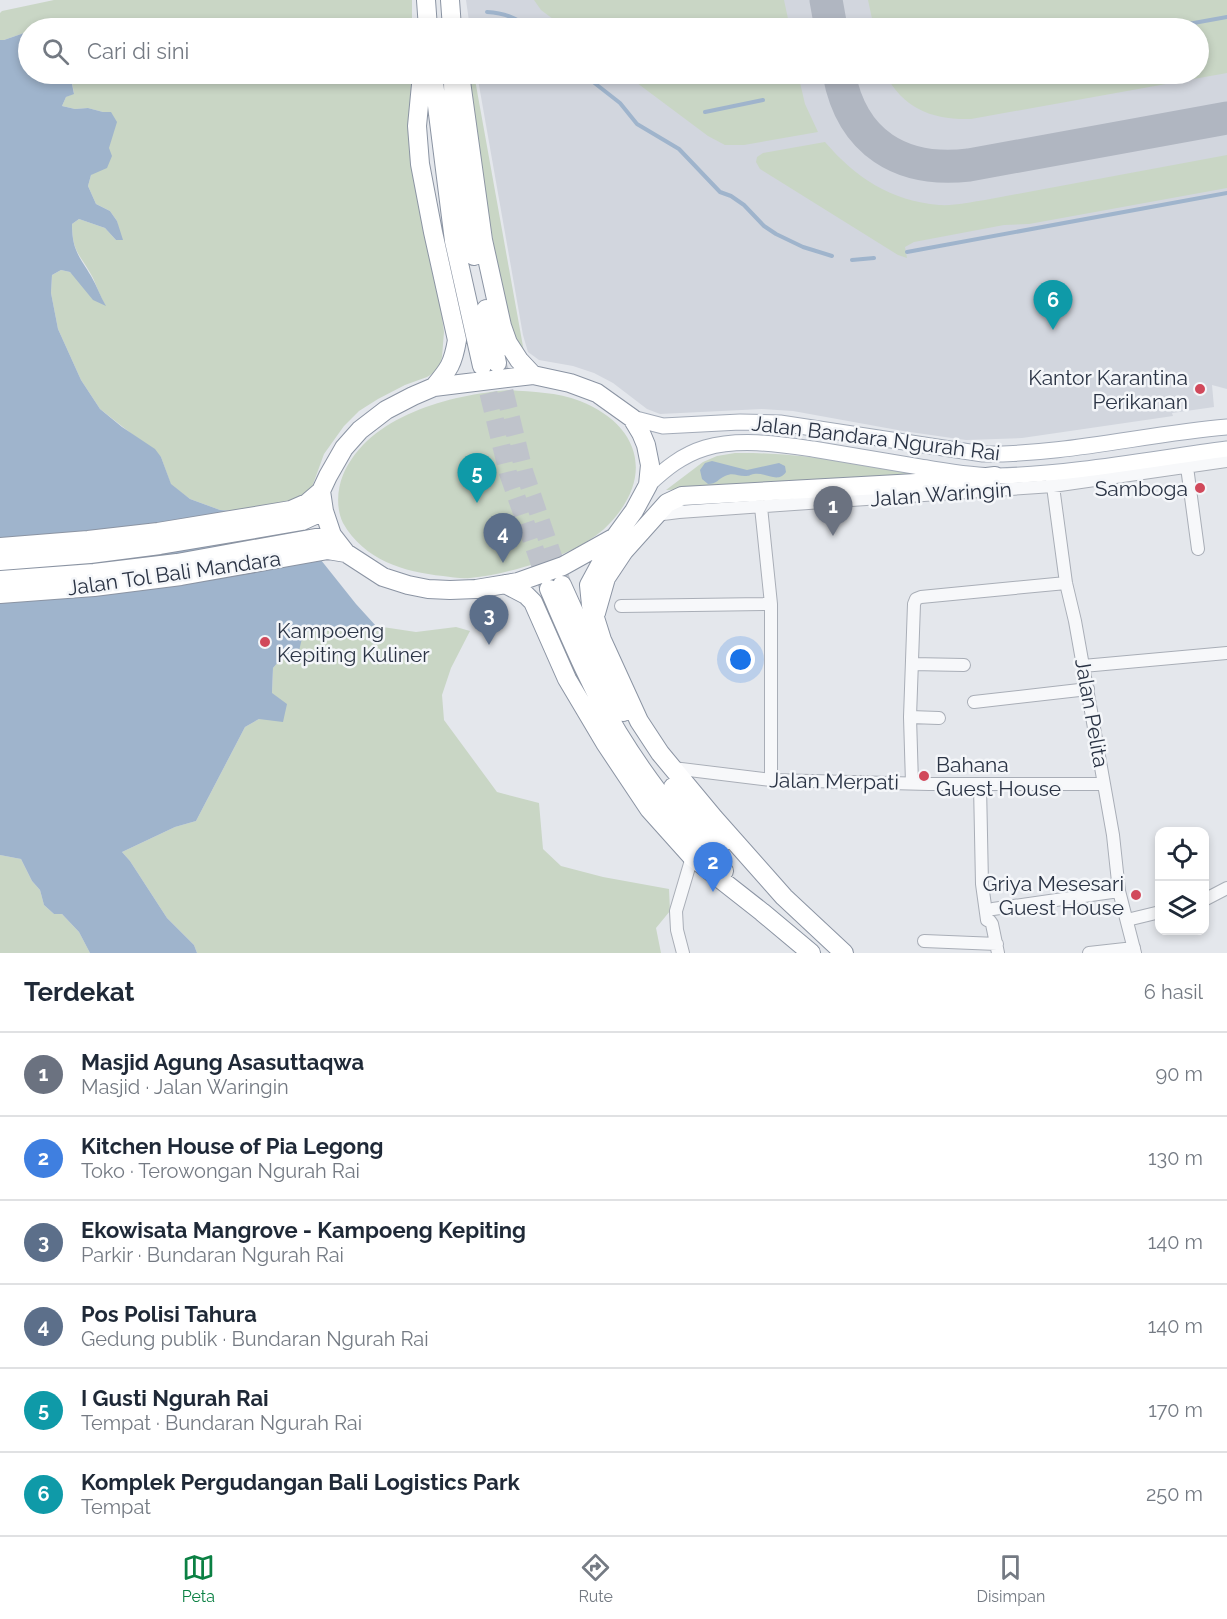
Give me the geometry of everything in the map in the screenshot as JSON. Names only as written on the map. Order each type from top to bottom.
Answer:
[{"type":"highway","points":[[426,0],[427,18]]},
{"type":"highway","points":[[450,0],[451,18]]},
{"type":"highway","points":[[421,84],[417,126],[420,164],[457,340],[450,368],[435,387]]},
{"type":"highway","points":[[434,84],[454,241],[490,365],[467,214],[453,106],[453,84]]},
{"type":"highway","points":[[461,84],[483,240],[502,326],[513,352],[532,375]]},
{"type":"highway","points":[[323,541],[318,504],[335,462],[344,448],[360,430],[386,410],[435,387],[532,375],[570,383],[597,393],[632,418],[646,445],[650,465],[648,484],[589,585],[591,605],[602,640],[639,721],[660,753],[784,897],[843,953]]},
{"type":"highway","points":[[595,620],[606,578],[624,551],[667,503],[682,496],[952,487],[995,476]]},
{"type":"highway","name":"Jalan Tol Bali Mandara","points":[[0,547],[158,532],[318,504]]},
{"type":"highway","name":"Jalan Tol Bali Mandara","points":[[0,561],[90,554],[289,524],[302,521],[318,504]]},
{"type":"highway","points":[[505,584],[518,582],[563,566],[615,537]]},
{"type":"highway","name":"Jalan Tol Bali Mandara","points":[[323,541],[332,550],[346,554],[383,577],[408,585],[450,590],[476,589],[505,584]]},
{"type":"highway","name":"Jalan Tol Bali Mandara","points":[[0,580],[94,573],[177,563],[323,541]]},
{"type":"highway","name":"Jalan Tol Bali Mandara","points":[[0,594],[94,587],[181,576],[323,541]]},
{"type":"highway","points":[[505,584],[526,595],[533,602],[567,679],[605,743],[649,809],[692,857],[811,953]]},
{"type":"highway","points":[[762,912],[703,848],[670,807],[618,733],[585,670],[555,587],[631,726],[673,788],[702,824],[741,864],[784,897]]},
{"type":"main road","name":"Jalan Bandara Ngurah Rai","points":[[632,418],[663,426],[740,422],[780,423],[961,452],[991,454],[1058,450],[1227,427]]},
{"type":"main road","name":"Jalan Bandara Ngurah Rai","points":[[648,484],[670,465],[685,456],[704,448],[726,444],[756,443],[791,446],[944,471],[1052,479],[1227,449]]},
{"type":"street","name":"Jalan Waringin","points":[[653,517],[679,512],[761,507],[952,487],[1187,467],[1227,461]]},
{"type":"street","points":[[1187,467],[1198,549]]},
{"type":"street","name":"Jalan Pelita","points":[[1052,479],[1066,583],[1088,689],[1113,835],[1119,891],[1134,950]]},
{"type":"street","points":[[761,507],[771,604],[771,780]]},
{"type":"street","points":[[912,783],[910,717],[916,599],[1066,583]]},
{"type":"street","points":[[621,606],[771,604]]},
{"type":"street","points":[[1083,666],[1227,653]]},
{"type":"street","points":[[912,664],[964,665]]},
{"type":"street","points":[[974,702],[1088,689]]},
{"type":"street","points":[[910,717],[939,718]]},
{"type":"street","name":"Jalan Merpati","points":[[673,768],[771,780],[1104,784]]},
{"type":"street","points":[[924,941],[997,949],[992,924],[987,920],[985,914],[982,884],[980,784]]},
{"type":"street","points":[[683,953],[677,930],[676,911],[692,857]]},
{"type":"street","points":[[1209,897],[1227,888]]},
{"type":"street","points":[[993,909],[1119,891]]},
{"type":"street","points":[[1127,920],[1155,913]]},
{"type":"street","points":[[1089,953],[1134,950]]},
{"type":"shaded area","points":[[466,0],[1227,0],[1227,389],[1212,385],[1214,407],[1172,413],[1173,416],[1022,438],[966,440],[793,411],[762,409],[660,414],[647,409],[613,383],[594,373],[573,366],[539,360],[528,352],[523,335],[479,84],[1209,84],[1209,18],[469,18]]},
{"type":"green space","points":[[54,0],[412,0],[412,18],[18,18],[18,35],[0,40],[0,13]]},
{"type":"green space","points":[[534,0],[784,0],[788,18],[552,18],[541,10]]},
{"type":"green space","points":[[868,0],[1227,0],[1227,73],[1209,76],[1209,18],[872,18]]},
{"type":"green space","points":[[72,84],[411,84],[410,136],[444,332],[440,365],[427,377],[405,385],[359,411],[344,426],[324,454],[312,487],[301,501],[232,511],[220,510],[190,499],[171,485],[161,457],[100,409],[81,380],[58,329],[51,293],[52,275],[61,270],[70,272],[105,305],[93,278],[75,248],[72,224],[79,219],[105,228],[116,240],[119,230],[117,221],[110,211],[96,204],[88,186],[91,175],[109,148],[111,112],[62,106],[66,97],[74,93]]},
{"type":"green space","points":[[470,84],[476,84],[524,352],[506,313],[485,195]]},
{"type":"green space","points":[[638,84],[800,84],[805,104],[818,132],[744,145],[725,145],[708,136]]},
{"type":"green space","points":[[892,84],[1166,84],[971,119],[944,117],[921,110],[910,104]]},
{"type":"green space","points":[[825,142],[849,166],[876,186],[905,199],[939,205],[985,200],[1227,155],[1227,188],[1029,224],[1004,225],[914,242],[905,247],[907,258],[898,255],[760,169],[756,162],[757,157],[763,153]]},
{"type":"green space","points":[[509,390],[554,394],[580,401],[600,411],[616,423],[627,437],[634,452],[636,469],[633,486],[625,504],[604,529],[579,546],[541,562],[506,572],[470,578],[428,574],[400,567],[374,555],[352,536],[343,523],[338,505],[341,481],[355,454],[372,437],[391,423],[437,403]]},
{"type":"green space","points":[[735,453],[811,457],[935,478],[666,490],[703,462],[717,456]]},
{"type":"green space","points":[[376,626],[416,632],[456,627],[470,631],[451,668],[442,695],[444,720],[497,792],[539,803],[543,849],[561,866],[603,877],[669,889],[670,911],[656,928],[661,953],[197,953],[194,945],[167,918],[122,852],[175,827],[196,821],[245,727],[259,719],[272,693],[273,668],[302,634],[317,627]]},
{"type":"green space","points":[[0,855],[21,859],[32,881],[40,890],[44,905],[54,914],[62,914],[79,932],[90,953],[0,953]]},
{"type":"water","points":[[18,35],[18,84],[72,84],[74,94],[66,97],[62,106],[111,112],[117,122],[109,148],[112,156],[107,168],[91,175],[88,186],[96,204],[110,211],[117,221],[123,240],[116,240],[105,228],[79,219],[72,224],[73,240],[77,252],[106,306],[93,300],[70,272],[61,270],[52,275],[51,293],[58,329],[81,380],[100,409],[155,449],[161,457],[171,484],[190,499],[220,510],[232,511],[301,501],[305,540],[376,626],[317,627],[303,634],[299,651],[284,655],[273,668],[272,693],[287,704],[283,722],[259,719],[245,727],[196,821],[175,827],[122,852],[167,918],[194,945],[197,953],[90,953],[79,932],[62,914],[54,914],[44,905],[40,890],[32,881],[21,859],[0,855],[0,40]]},
{"type":"water","points":[[712,461],[747,470],[779,463],[785,466],[786,472],[779,477],[730,474],[708,484],[702,479],[700,470],[705,463]]},
{"type":"waterway","points":[[487,12],[512,18]]},
{"type":"waterway","points":[[1209,20],[1227,17]]},
{"type":"waterway","points":[[596,84],[620,103],[637,124],[679,149],[720,192],[744,205],[764,226],[803,247],[832,256]]},
{"type":"waterway","points":[[705,112],[763,100]]},
{"type":"waterway","points":[[907,252],[1227,193]]},
{"type":"waterway","points":[[852,260],[874,258]]},
{"type":"taxiway","points":[[826,0],[829,18]]},
{"type":"taxiway","points":[[842,84],[855,118],[868,135],[883,148],[901,158],[922,164],[944,166],[969,165],[1227,118]]},
{"type":"tunnel","points":[[498,365],[524,471],[562,583]]},
{"type":"tunnel","points":[[482,367],[508,473],[548,587]]},
{"type":"place","name":"Komplek Pergudangan Bali Logistics Park","points":[[1053,330]]},
{"type":"place","name":"Kantor Karantina Perikanan","points":[[1200,389]]},
{"type":"place","name":"Samboga","points":[[1200,488]]},
{"type":"place","name":"I Gusti Ngurah Rai","points":[[477,503]]},
{"type":"place","name":"Masjid Agung Asasuttaqwa","points":[[833,536]]},
{"type":"place","name":"Pos Polisi Tahura","points":[[503,563]]},
{"type":"place","name":"Kampoeng Kepiting Kuliner","points":[[265,642]]},
{"type":"place","name":"Ekowisata Mangrove - Kampoeng Kepiting","points":[[489,645]]},
{"type":"place","name":"Bahana Guest House","points":[[924,776]]},
{"type":"place","name":"Kitchen House of Pia Legong","points":[[713,892]]},
{"type":"place","name":"Griya Mesesari Guest House","points":[[1136,895]]}]
